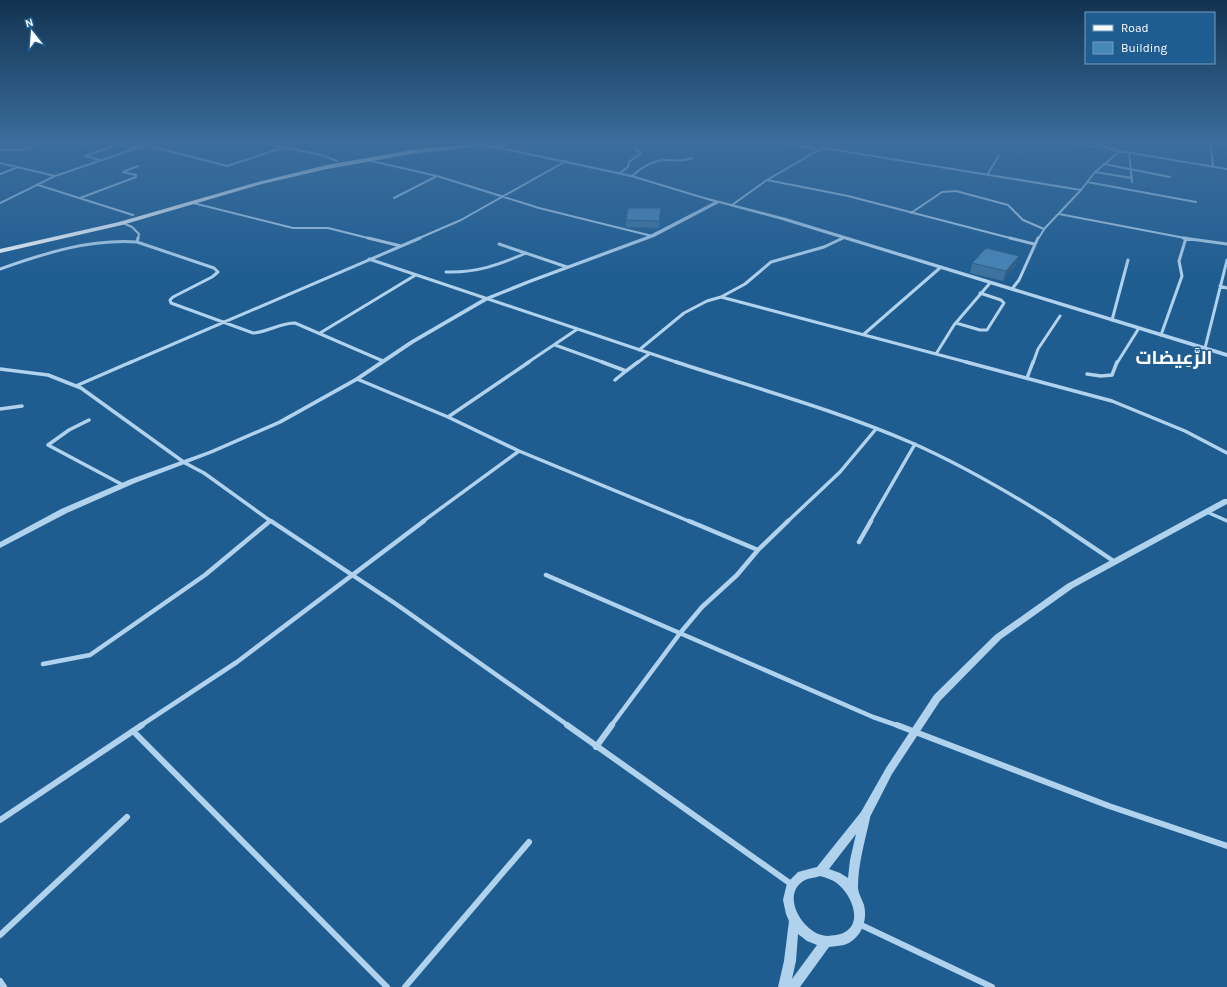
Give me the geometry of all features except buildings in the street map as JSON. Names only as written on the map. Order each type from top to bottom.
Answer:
[{"type":"main road","points":[[0,246],[133,215],[231,187]]},
{"type":"main road","points":[[0,251],[123,223],[250,187]]},
{"type":"street","points":[[0,203],[34,187]]},
{"type":"street","points":[[45,187],[133,215]]},
{"type":"street","points":[[80,198],[111,187]]},
{"type":"street","points":[[394,198],[415,187]]},
{"type":"street","points":[[472,187],[556,212],[652,236]]},
{"type":"street","points":[[78,385],[461,220],[519,187]]},
{"type":"street","points":[[669,187],[843,238],[1227,355]]},
{"type":"street","points":[[732,205],[757,187]]},
{"type":"street","points":[[803,187],[848,196],[1034,244]]},
{"type":"street","points":[[1064,187],[1081,190]]},
{"type":"street","points":[[1012,289],[1019,280],[1034,244],[1044,229],[1083,187]]},
{"type":"street","points":[[1115,187],[1196,202]]},
{"type":"street","points":[[911,213],[942,192],[956,191],[1004,203],[1012,207],[1016,214],[1023,220],[1044,229]]},
{"type":"street","points":[[0,545],[64,511],[123,486],[185,463],[280,422],[357,379],[461,312],[486,299],[652,236],[718,202]]},
{"type":"street","points":[[193,203],[232,215],[293,228],[328,228],[401,246]]},
{"type":"street","points":[[1059,214],[1145,232],[1227,244]]},
{"type":"street","points":[[123,223],[132,227],[139,234],[137,242]]},
{"type":"street","points":[[639,350],[684,313],[745,284],[771,262],[824,247],[843,238]]},
{"type":"street","points":[[1161,335],[1182,276],[1179,261],[1186,238]]},
{"type":"street","points":[[0,269],[30,258],[99,241],[137,242],[182,256],[217,270],[218,274],[178,294],[170,300],[171,303],[222,323],[253,333],[260,334],[286,324],[295,323],[383,361]]},
{"type":"street","points":[[499,244],[567,267]]},
{"type":"street","points":[[446,272],[465,273],[478,271],[493,267],[526,253]]},
{"type":"street","points":[[369,259],[414,276],[576,330],[826,411],[915,444],[1022,501],[1116,562]]},
{"type":"street","points":[[1112,320],[1128,260]]},
{"type":"street","points":[[1205,348],[1227,260]]},
{"type":"street","points":[[864,334],[941,268]]},
{"type":"street","points":[[320,333],[414,276]]},
{"type":"street","points":[[936,354],[956,323],[990,283]]},
{"type":"street","points":[[1220,286],[1227,288]]},
{"type":"street","points":[[956,323],[980,330],[988,329],[1004,303],[1001,300],[980,293]]},
{"type":"street","points":[[720,297],[1112,401],[1185,430],[1227,453]]},
{"type":"street","points":[[1026,378],[1038,349],[1060,316]]},
{"type":"street","points":[[1087,374],[1101,376],[1112,375],[1118,361],[1139,328]]},
{"type":"street","points":[[448,417],[576,330]]},
{"type":"street","points":[[555,345],[626,371]]},
{"type":"street","points":[[615,380],[649,354]]},
{"type":"street","points":[[0,369],[38,372],[62,378],[78,385],[122,415],[185,463],[204,473],[270,521],[396,604],[792,885]]},
{"type":"street","points":[[357,379],[448,417],[519,451],[758,550]]},
{"type":"street","points":[[0,409],[22,406]]},
{"type":"street","points":[[89,420],[69,430],[48,445],[123,486]]},
{"type":"street","points":[[596,747],[681,632],[702,608],[737,575],[758,550],[840,472],[876,429]]},
{"type":"street","points":[[859,542],[915,444]]},
{"type":"street","points":[[0,820],[237,662],[351,575],[519,451]]},
{"type":"street","points":[[820,871],[865,815],[889,771],[938,698],[998,636],[1070,586],[1227,501]]},
{"type":"street","points":[[1206,512],[1227,521]]},
{"type":"street","points":[[43,664],[81,658],[90,655],[211,572],[244,546],[270,521]]},
{"type":"street","points":[[546,575],[613,606],[681,632],[819,694],[914,732],[1109,806],[1227,846]]},
{"type":"street","points":[[133,731],[387,987]]},
{"type":"street","points":[[852,890],[855,860],[865,815]]},
{"type":"street","points":[[0,935],[127,817]]},
{"type":"street","points":[[405,987],[529,842]]},
{"type":"street","points":[[784,987],[790,961],[794,922],[788,902],[788,893],[792,885],[799,877],[809,872],[820,871],[838,877],[852,890],[858,901],[860,913],[858,924],[853,932],[846,938],[836,942],[826,942],[808,935],[794,922]]},
{"type":"street","points":[[858,924],[992,987]]},
{"type":"street","points":[[793,987],[826,942]]},
{"type":"street","points":[[0,981],[4,987]]},
{"type":"district","name":"الرَّعِيضات","points":[[1174,358]]}]
